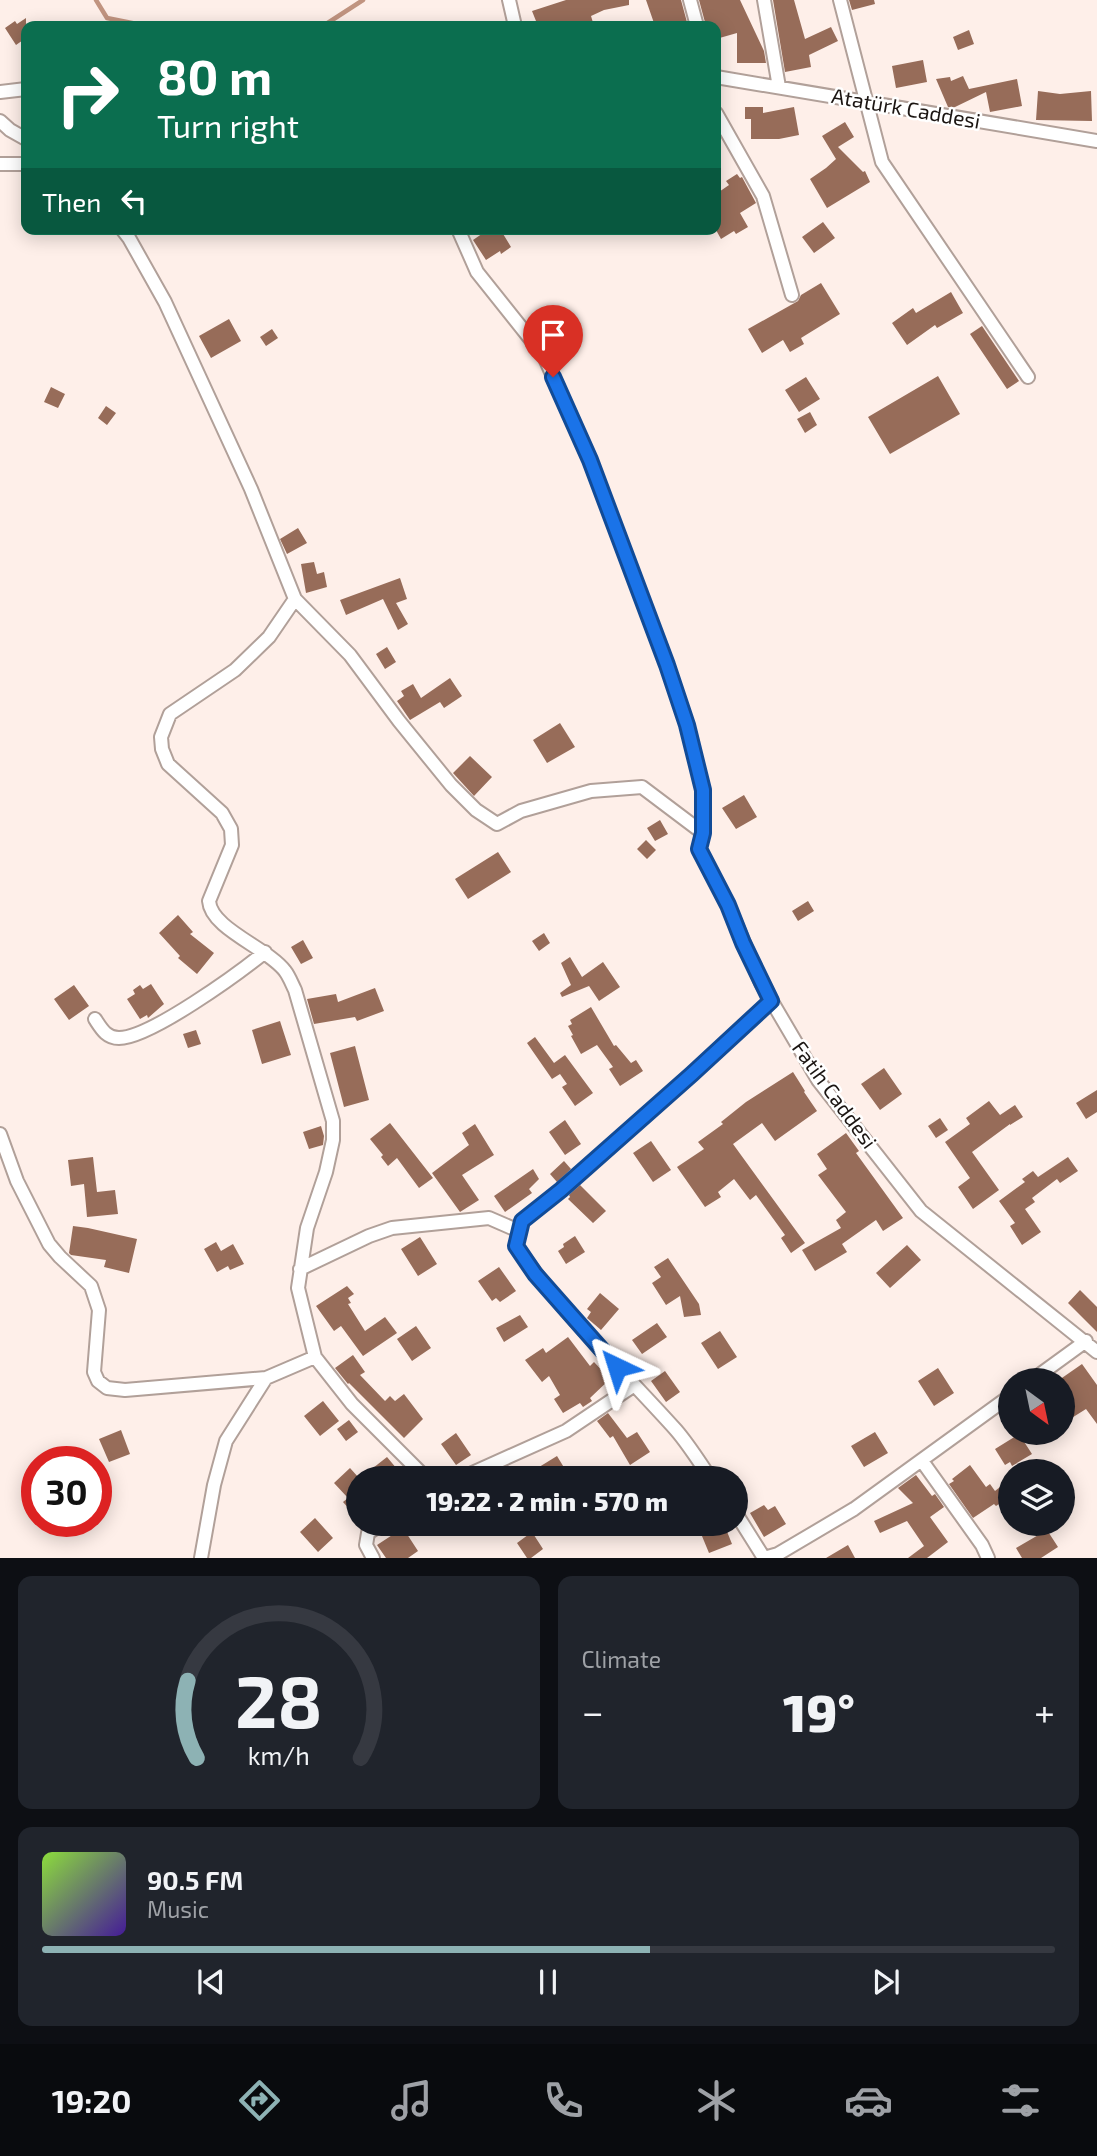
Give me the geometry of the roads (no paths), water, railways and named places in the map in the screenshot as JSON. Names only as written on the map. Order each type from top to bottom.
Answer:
[{"type":"street","points":[[690,0],[696,21]]},
{"type":"street","points":[[764,0],[779,87]]},
{"type":"street","points":[[840,0],[882,162],[1028,377]]},
{"type":"street","points":[[513,2],[515,21]]},
{"type":"street","name":"Atatürk Caddesi","points":[[721,78],[1097,141]]},
{"type":"street","points":[[0,92],[21,90]]},
{"type":"street","points":[[0,121],[21,136]]},
{"type":"street","points":[[721,122],[763,196],[792,295]]},
{"type":"street","points":[[0,164],[21,164]]},
{"type":"street","points":[[127,235],[165,302],[251,489],[295,598],[350,655],[451,785],[476,810],[497,824],[521,811],[591,791],[642,787],[703,833]]},
{"type":"street","name":"Fatih Caddesi","points":[[461,235],[477,272],[544,356],[590,460],[687,725],[703,790],[703,833],[699,849],[728,905],[771,1001],[818,1080],[921,1211],[1097,1352]]},
{"type":"street","points":[[295,598],[269,636],[235,670],[170,714],[161,737],[162,749],[167,764],[222,813],[231,829],[232,845],[209,901],[210,909],[223,924],[265,952],[285,971],[295,990],[333,1121],[333,1140],[326,1172],[307,1227],[298,1288],[315,1357],[352,1404],[414,1466]]},
{"type":"street","points":[[95,1019],[104,1033],[111,1037],[121,1038],[145,1030],[190,1005],[265,952]]},
{"type":"street","points":[[702,1466],[678,1432],[633,1386],[535,1274],[516,1246],[522,1221],[561,1190],[771,1001]]},
{"type":"street","points":[[0,1134],[17,1181],[50,1244],[91,1286],[99,1310],[94,1372],[98,1381],[107,1388],[125,1390],[267,1378],[315,1357]]},
{"type":"street","points":[[300,1269],[392,1228],[489,1218],[519,1231]]},
{"type":"street","points":[[1049,1368],[1086,1341]]},
{"type":"street","points":[[201,1558],[214,1485],[226,1441],[267,1378]]},
{"type":"street","points":[[489,1466],[566,1432],[633,1386]]},
{"type":"street","points":[[748,1533],[764,1558],[778,1554],[855,1509],[998,1405]]},
{"type":"street","points":[[922,1461],[982,1545],[988,1558]]},
{"type":"street","points":[[368,1536],[366,1545],[373,1558]]},
{"type":"waterway","points":[[96,0],[107,18],[122,21]]},
{"type":"waterway","points":[[331,21],[363,0]]}]
